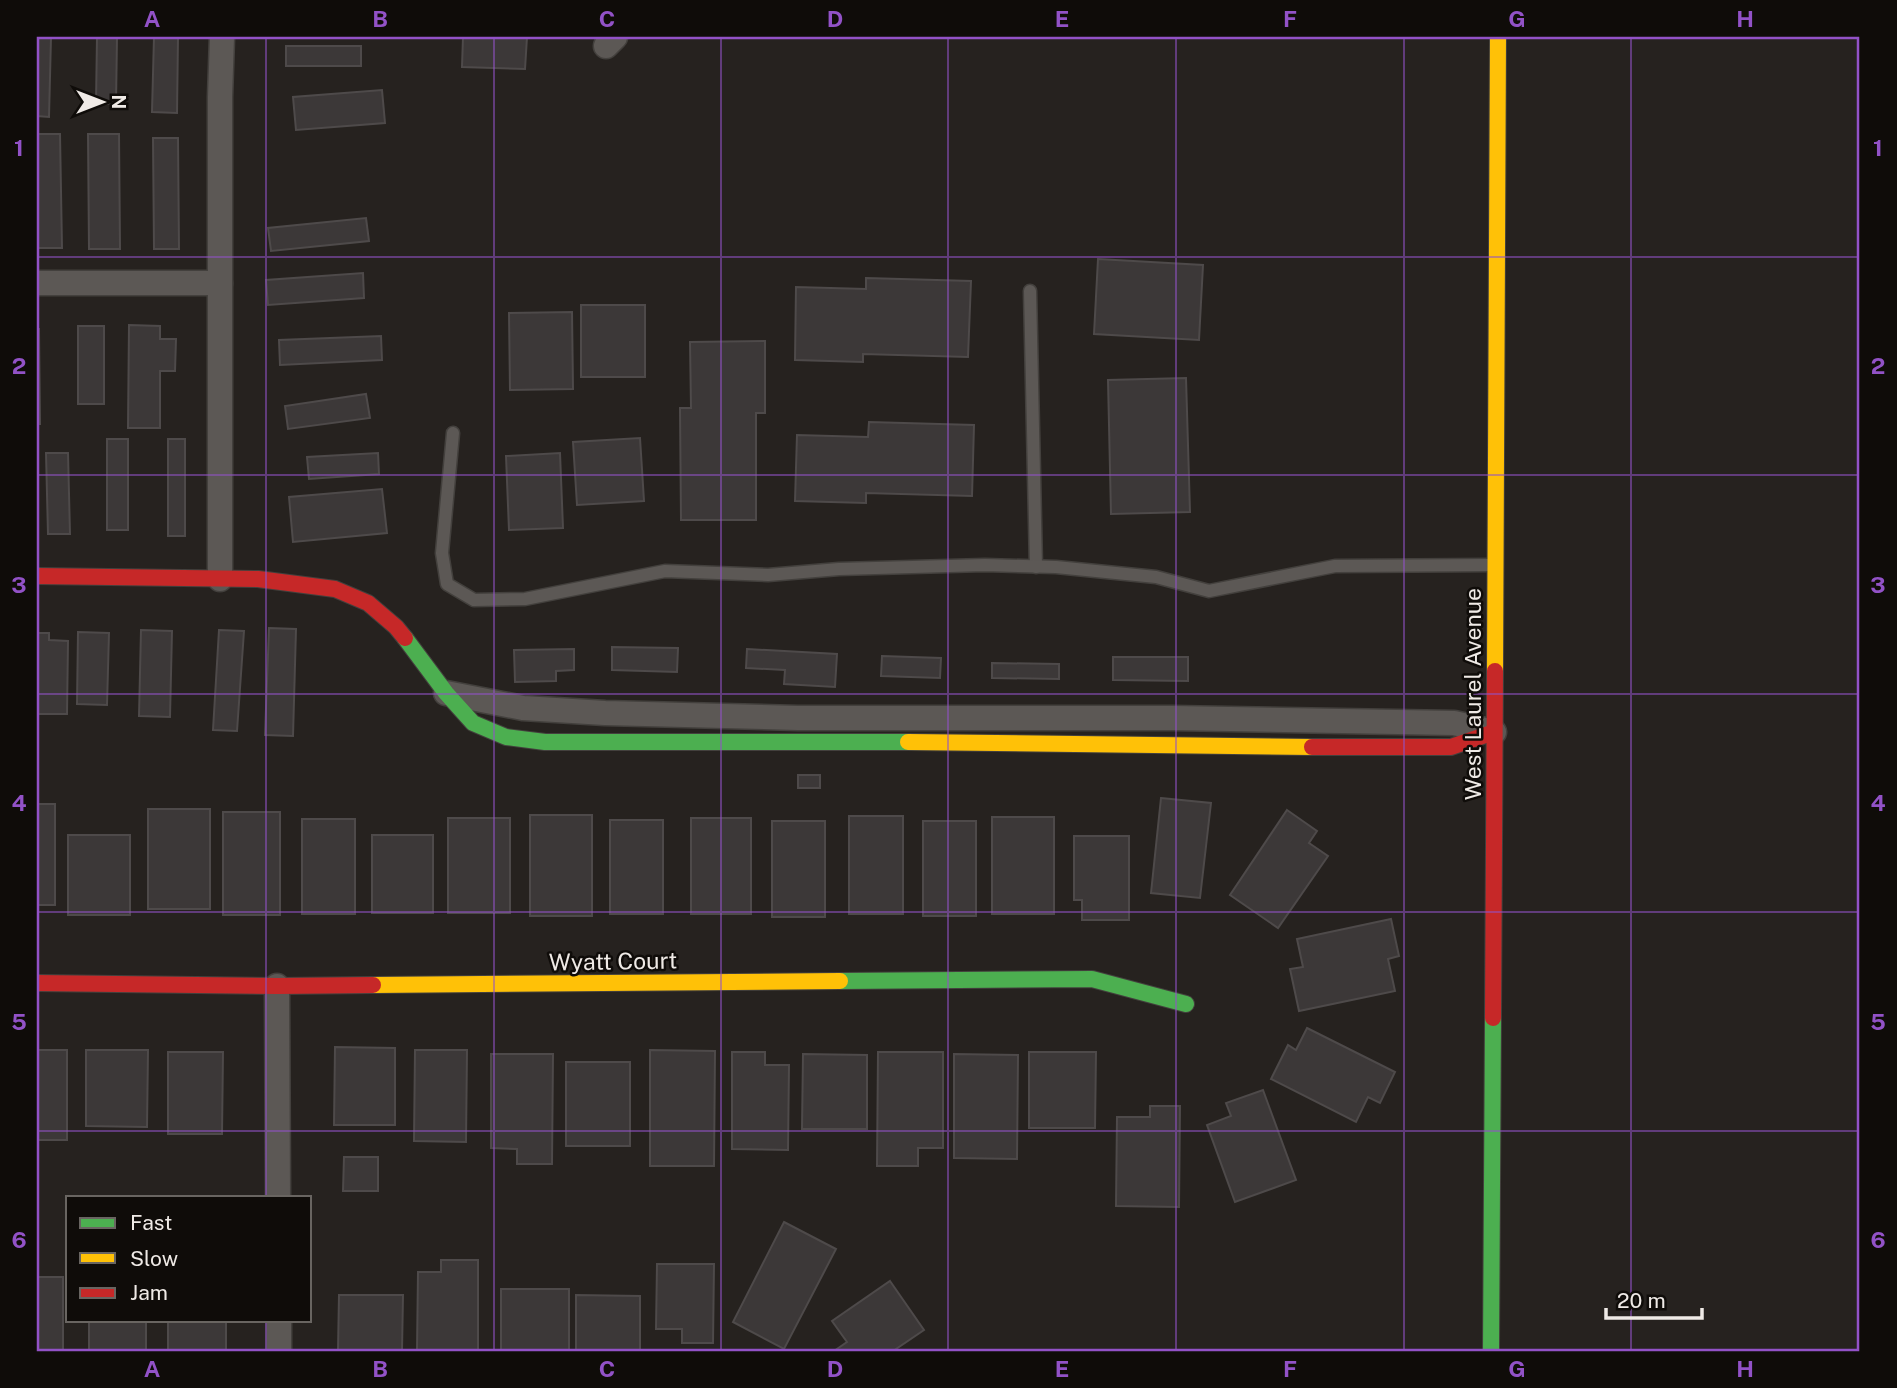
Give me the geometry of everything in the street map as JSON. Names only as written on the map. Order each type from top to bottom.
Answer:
[{"type":"street","points":[[220,579],[222,37]]},
{"type":"street","name":"West Laurel Avenue","points":[[1491,1351],[1498,37]]},
{"type":"street","points":[[37,283],[220,283]]},
{"type":"street","points":[[37,576],[258,579],[335,589],[368,603],[396,627],[446,693],[523,708],[798,718],[1173,718],[1454,723],[1494,732]]},
{"type":"street","name":"Wyatt Court","points":[[37,984],[277,986],[1092,979],[1186,1004]]},
{"type":"street","points":[[277,986],[278,1196]]},
{"type":"street","points":[[279,1322],[279,1351]]},
{"type":"lane","points":[[1030,291],[1036,567]]},
{"type":"lane","points":[[453,433],[443,553],[447,584],[474,600],[526,599],[665,570],[768,575],[839,569],[985,565],[1156,577],[1209,591],[1335,566],[1495,565]]},
{"type":"building","points":[[37,37],[51,37],[49,117],[37,116]]},
{"type":"building","points":[[97,37],[117,37],[116,104],[96,103]]},
{"type":"building","points":[[154,37],[178,37],[177,113],[152,112]]},
{"type":"building","points":[[463,37],[527,37],[525,69],[462,67]]},
{"type":"building","points":[[286,46],[361,46],[361,66],[286,66]]},
{"type":"building","points":[[382,90],[385,123],[296,130],[293,97]]},
{"type":"building","points":[[37,134],[60,134],[62,248],[37,248]]},
{"type":"building","points":[[88,134],[119,134],[120,249],[89,249]]},
{"type":"building","points":[[153,138],[178,138],[179,249],[154,249]]},
{"type":"building","points":[[366,218],[369,241],[271,251],[268,228]]},
{"type":"building","points":[[1098,259],[1203,265],[1199,340],[1094,334]]},
{"type":"building","points":[[363,273],[364,298],[268,305],[266,280]]},
{"type":"building","points":[[866,278],[971,281],[968,357],[863,354],[863,362],[795,360],[796,287],[866,289]]},
{"type":"building","points":[[581,305],[645,305],[645,377],[581,377]]},
{"type":"building","points":[[572,312],[573,389],[510,390],[509,313]]},
{"type":"building","points":[[129,325],[160,326],[160,339],[176,339],[175,371],[160,371],[160,428],[128,428]]},
{"type":"building","points":[[78,326],[104,326],[104,404],[78,404]]},
{"type":"building","points":[[39,329],[40,424],[37,424]]},
{"type":"building","points":[[381,336],[382,360],[280,365],[279,340]]},
{"type":"building","points":[[765,341],[765,413],[756,413],[756,520],[681,520],[680,408],[691,408],[690,342]]},
{"type":"building","points":[[1186,378],[1190,512],[1111,514],[1108,380]]},
{"type":"building","points":[[366,394],[370,418],[288,429],[285,406]]},
{"type":"building","points":[[869,422],[974,425],[972,496],[866,493],[866,503],[795,501],[797,435],[868,437]]},
{"type":"building","points":[[640,438],[644,501],[577,505],[573,442]]},
{"type":"building","points":[[107,439],[128,439],[128,530],[107,530]]},
{"type":"building","points":[[168,439],[185,439],[185,536],[168,536]]},
{"type":"building","points":[[46,453],[68,453],[70,534],[48,534]]},
{"type":"building","points":[[378,453],[379,474],[309,479],[307,457]]},
{"type":"building","points":[[560,453],[563,528],[509,530],[506,456]]},
{"type":"building","points":[[382,489],[387,533],[293,542],[289,497]]},
{"type":"building","points":[[269,628],[296,629],[293,736],[265,735]]},
{"type":"building","points":[[141,630],[172,631],[170,717],[139,716]]},
{"type":"building","points":[[219,630],[244,631],[237,731],[213,730]]},
{"type":"building","points":[[78,632],[109,633],[107,705],[77,704]]},
{"type":"building","points":[[37,633],[49,633],[49,640],[68,641],[67,714],[37,714]]},
{"type":"building","points":[[612,647],[678,648],[677,672],[612,670]]},
{"type":"building","points":[[574,649],[574,670],[556,671],[556,681],[515,682],[514,650]]},
{"type":"building","points":[[747,649],[837,654],[835,687],[784,684],[785,670],[746,668]]},
{"type":"building","points":[[882,656],[941,658],[940,678],[881,676]]},
{"type":"building","points":[[1113,657],[1188,657],[1188,681],[1113,680]]},
{"type":"building","points":[[992,663],[1059,664],[1059,679],[992,678]]},
{"type":"building","points":[[798,775],[820,775],[820,788],[798,788]]},
{"type":"building","points":[[1161,798],[1211,803],[1200,898],[1151,893]]},
{"type":"building","points":[[37,804],[55,804],[55,905],[37,905]]},
{"type":"building","points":[[148,809],[210,809],[210,909],[148,909]]},
{"type":"building","points":[[1287,810],[1317,831],[1309,843],[1328,856],[1278,928],[1230,895]]},
{"type":"building","points":[[223,812],[280,812],[280,915],[223,915]]},
{"type":"building","points":[[530,815],[592,815],[592,916],[530,916]]},
{"type":"building","points":[[849,816],[903,816],[903,914],[849,914]]},
{"type":"building","points":[[992,817],[1054,817],[1054,914],[992,914]]},
{"type":"building","points":[[448,818],[510,818],[510,913],[448,913]]},
{"type":"building","points":[[691,818],[751,818],[751,914],[691,914]]},
{"type":"building","points":[[302,819],[355,819],[355,914],[302,914]]},
{"type":"building","points":[[610,820],[663,820],[663,914],[610,914]]},
{"type":"building","points":[[772,821],[825,821],[825,917],[772,917]]},
{"type":"building","points":[[923,821],[976,821],[976,916],[923,916]]},
{"type":"building","points":[[68,835],[130,835],[130,915],[68,915]]},
{"type":"building","points":[[372,835],[433,835],[433,913],[372,913]]},
{"type":"building","points":[[1074,836],[1129,836],[1129,920],[1082,920],[1082,900],[1074,900]]},
{"type":"building","points":[[1391,919],[1399,956],[1388,959],[1395,991],[1299,1011],[1290,969],[1303,967],[1297,939]]},
{"type":"building","points":[[1307,1028],[1395,1072],[1380,1103],[1368,1097],[1356,1122],[1271,1079],[1288,1045],[1296,1050]]},
{"type":"building","points":[[335,1047],[395,1048],[395,1125],[334,1125]]},
{"type":"building","points":[[37,1050],[67,1050],[67,1140],[37,1140]]},
{"type":"building","points":[[86,1050],[148,1050],[147,1127],[86,1126]]},
{"type":"building","points":[[415,1050],[467,1050],[466,1142],[414,1141]]},
{"type":"building","points":[[650,1050],[715,1051],[714,1166],[650,1166]]},
{"type":"building","points":[[168,1052],[223,1052],[222,1134],[168,1134]]},
{"type":"building","points":[[732,1052],[765,1052],[765,1065],[789,1065],[788,1150],[732,1149]]},
{"type":"building","points":[[878,1052],[943,1052],[943,1148],[918,1148],[918,1166],[877,1166]]},
{"type":"building","points":[[1029,1052],[1096,1052],[1095,1128],[1029,1128]]},
{"type":"building","points":[[491,1054],[553,1054],[552,1164],[517,1164],[517,1149],[491,1148]]},
{"type":"building","points":[[803,1054],[867,1055],[867,1129],[802,1129]]},
{"type":"building","points":[[954,1054],[1018,1055],[1017,1159],[954,1158]]},
{"type":"building","points":[[566,1062],[630,1062],[630,1146],[566,1146]]},
{"type":"building","points":[[1263,1090],[1296,1180],[1235,1202],[1207,1125],[1231,1116],[1226,1103]]},
{"type":"building","points":[[1150,1106],[1180,1106],[1179,1207],[1116,1206],[1117,1117],[1150,1117]]},
{"type":"building","points":[[344,1157],[378,1157],[378,1191],[343,1191]]},
{"type":"building","points":[[784,1222],[836,1249],[784,1349],[733,1322]]},
{"type":"building","points":[[441,1260],[478,1260],[478,1351],[417,1351],[418,1272],[441,1272]]},
{"type":"building","points":[[657,1264],[714,1264],[713,1343],[682,1343],[682,1329],[656,1329]]},
{"type":"building","points":[[37,1277],[63,1277],[63,1351],[37,1351]]},
{"type":"building","points":[[890,1281],[924,1330],[893,1351],[834,1351],[847,1342],[832,1321]]},
{"type":"building","points":[[501,1289],[569,1289],[569,1351],[501,1351]]},
{"type":"building","points":[[339,1295],[403,1295],[402,1351],[338,1351]]},
{"type":"building","points":[[576,1295],[640,1296],[640,1351],[576,1351]]},
{"type":"building","points":[[89,1322],[146,1322],[146,1351],[89,1351]]},
{"type":"building","points":[[168,1322],[226,1322],[226,1351],[168,1351]]},
{"type":"traffic: fast","points":[[405,638],[446,693],[473,723],[506,737],[545,742],[908,742]]},
{"type":"traffic: fast","points":[[840,981],[1092,979],[1186,1004]]},
{"type":"traffic: fast","points":[[1491,1351],[1493,1018]]},
{"type":"traffic: slow","points":[[1495,671],[1498,37]]},
{"type":"traffic: slow","points":[[908,742],[1312,747]]},
{"type":"traffic: slow","points":[[373,985],[840,981]]},
{"type":"traffic: jam","points":[[37,576],[258,579],[335,589],[368,603],[405,638]]},
{"type":"traffic: jam","points":[[1493,1018],[1495,671]]},
{"type":"traffic: jam","points":[[1312,747],[1451,747],[1494,732]]},
{"type":"traffic: jam","points":[[37,983],[373,985]]}]
